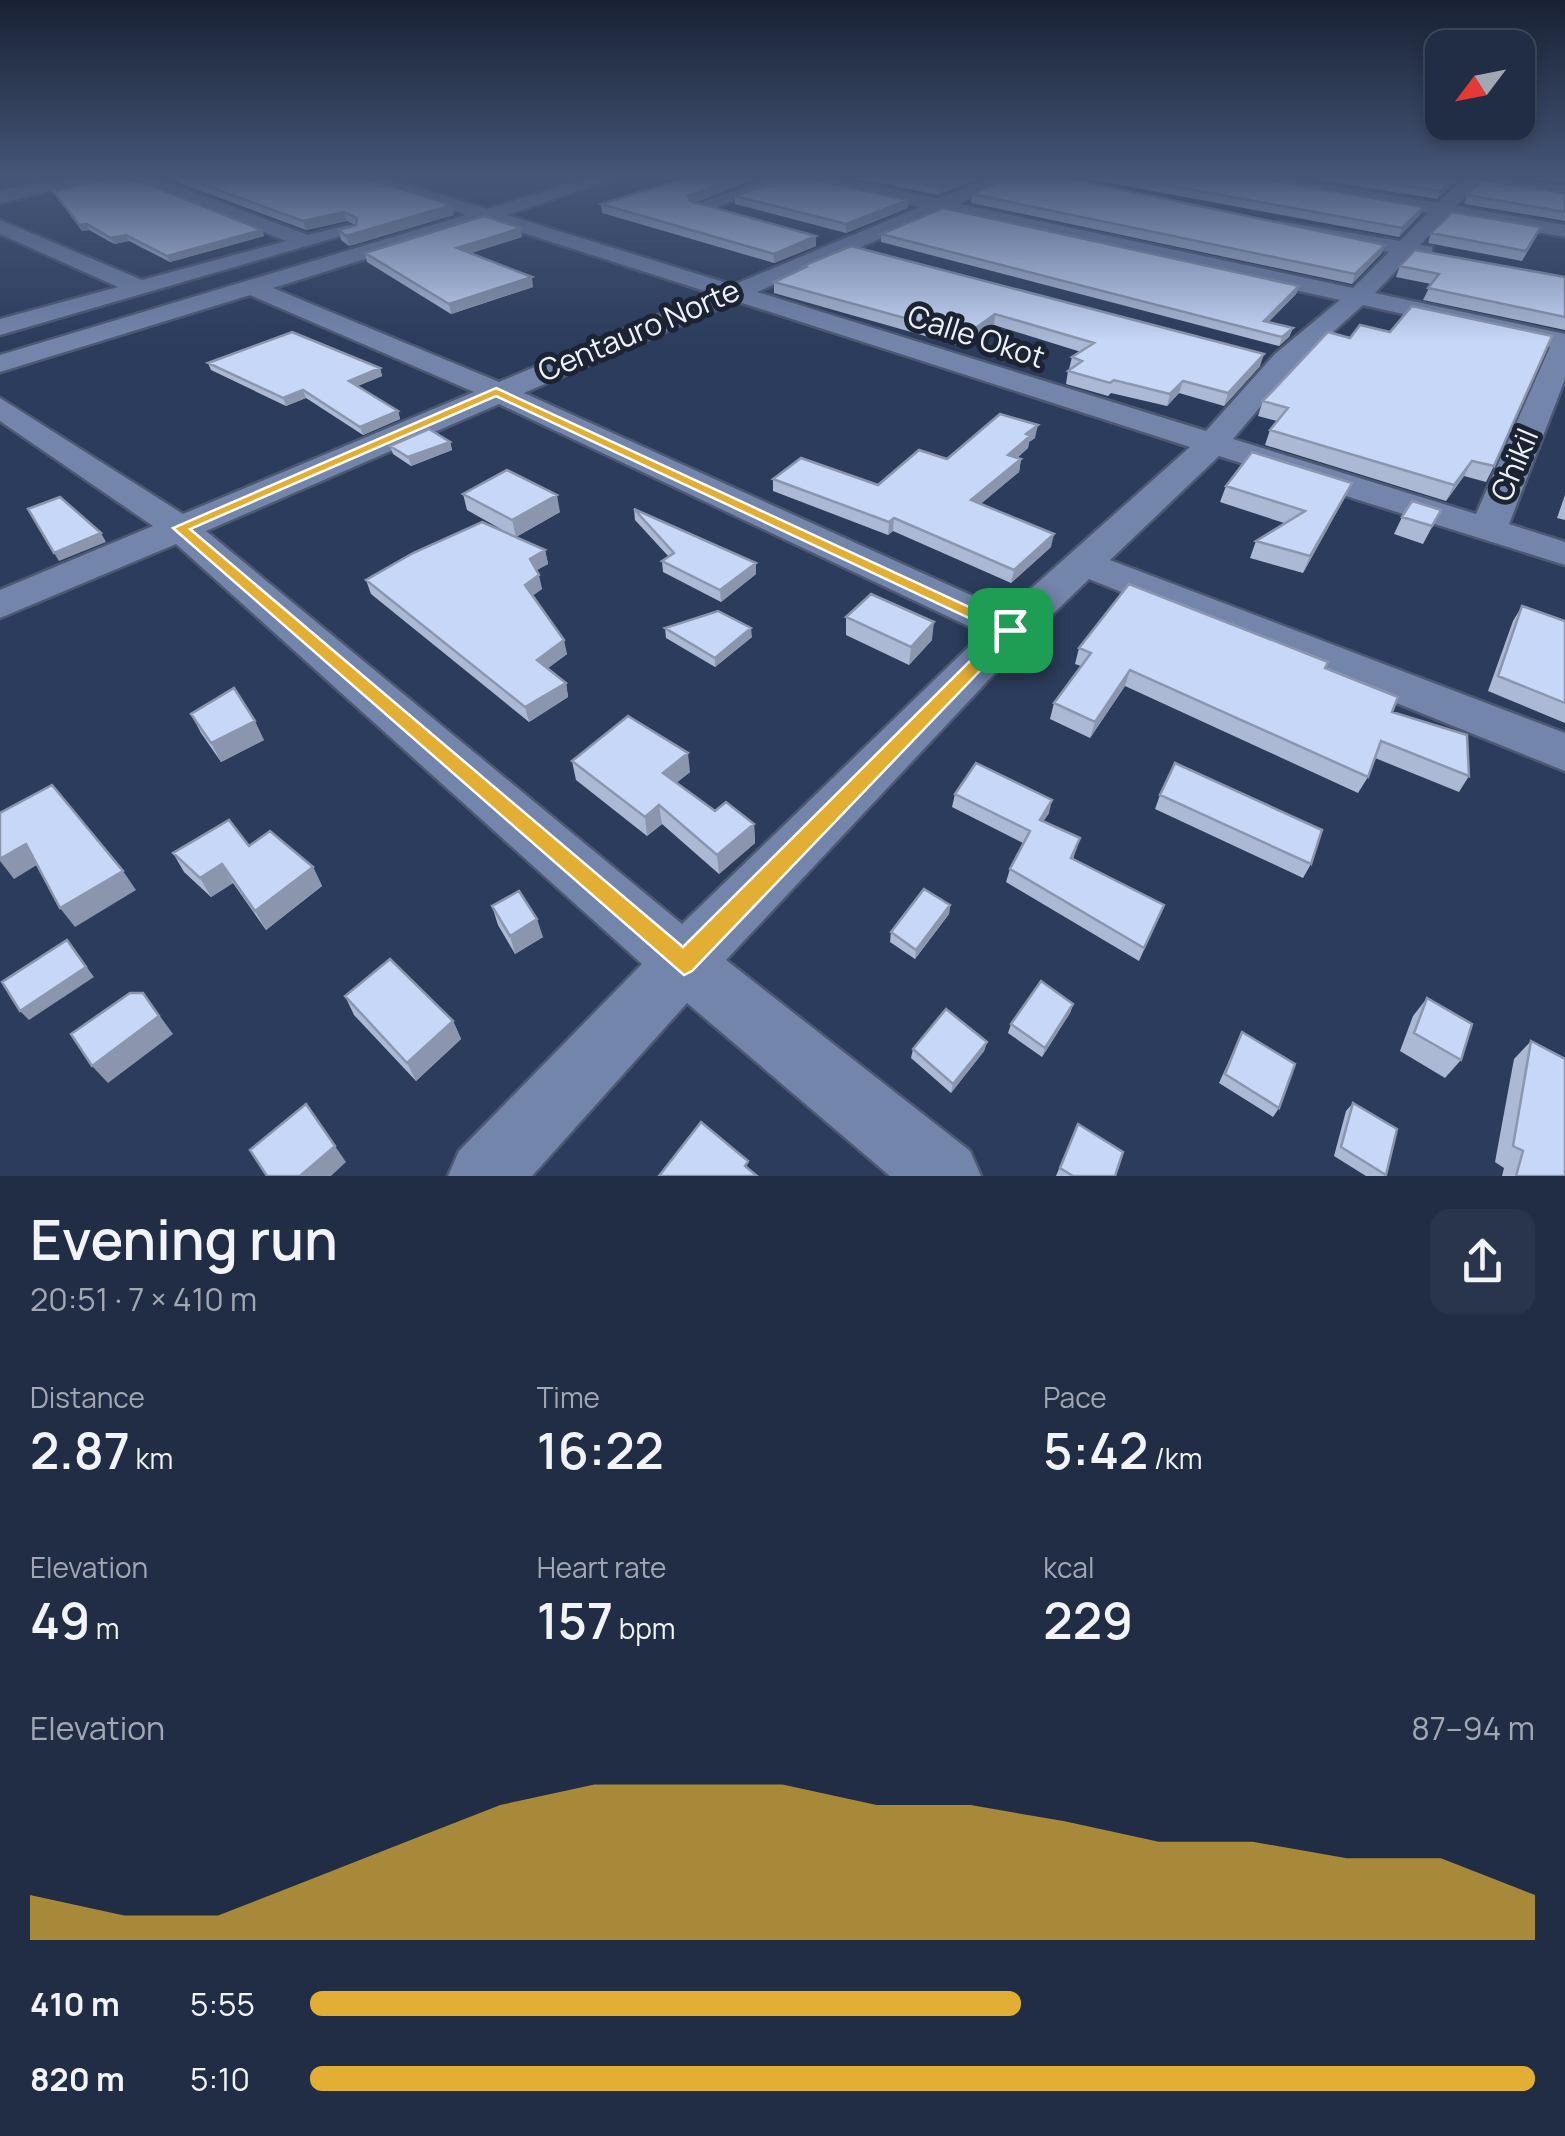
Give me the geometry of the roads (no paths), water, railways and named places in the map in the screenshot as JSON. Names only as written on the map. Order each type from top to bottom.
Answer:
[{"type":"street","points":[[16,233],[142,289]]},
{"type":"street","points":[[282,233],[306,242]]},
{"type":"street","points":[[0,327],[342,233]]},
{"type":"street","points":[[0,364],[430,233]]},
{"type":"street","name":"Calle Okot","points":[[547,233],[1565,554]]},
{"type":"street","name":"Centauro Norte","points":[[0,605],[871,233]]},
{"type":"street","points":[[1067,233],[1565,344]]},
{"type":"street","points":[[1327,233],[1441,255]]},
{"type":"street","points":[[484,1176],[684,963],[1010,630],[1212,445],[1275,357],[1358,296],[1421,233]]},
{"type":"street","points":[[807,235],[880,255]]},
{"type":"street","points":[[253,288],[496,391],[1010,630]]},
{"type":"street","name":"Chikil","points":[[1488,530],[1565,344]]},
{"type":"street","points":[[0,406],[180,528],[684,963],[945,1176]]},
{"type":"street","points":[[1086,564],[1565,753]]}]
